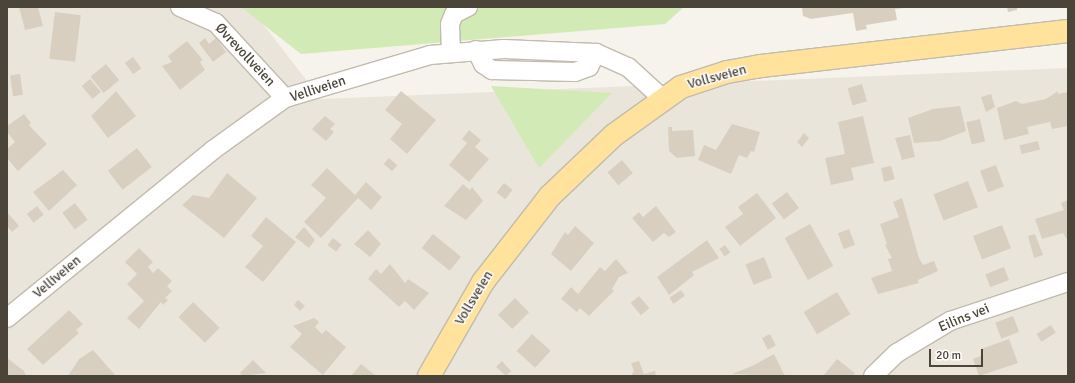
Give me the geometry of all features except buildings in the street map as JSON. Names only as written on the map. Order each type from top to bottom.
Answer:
[{"type":"main road","name":"Vollsveien","points":[[429,376],[483,282],[514,239],[573,172],[662,98],[681,87],[727,72],[1068,31]]},
{"type":"street","name":"Øvrevollveien","points":[[180,7],[216,23],[285,98]]},
{"type":"street","points":[[452,53],[450,24],[454,14],[468,7]]},
{"type":"street","name":"Velliveien","points":[[7,318],[213,150],[285,98],[373,71],[452,53],[476,50],[596,53],[628,67],[662,98]]},
{"type":"street","name":"Eilins vei","points":[[873,376],[897,352],[950,321],[1068,282]]},
{"type":"shaded area","points":[[7,7],[250,7],[321,99],[1068,68],[1068,376],[7,376]]},
{"type":"green space","points":[[241,7],[684,7],[665,24],[301,54]]},
{"type":"green space","points":[[491,86],[612,93],[539,168]]}]
